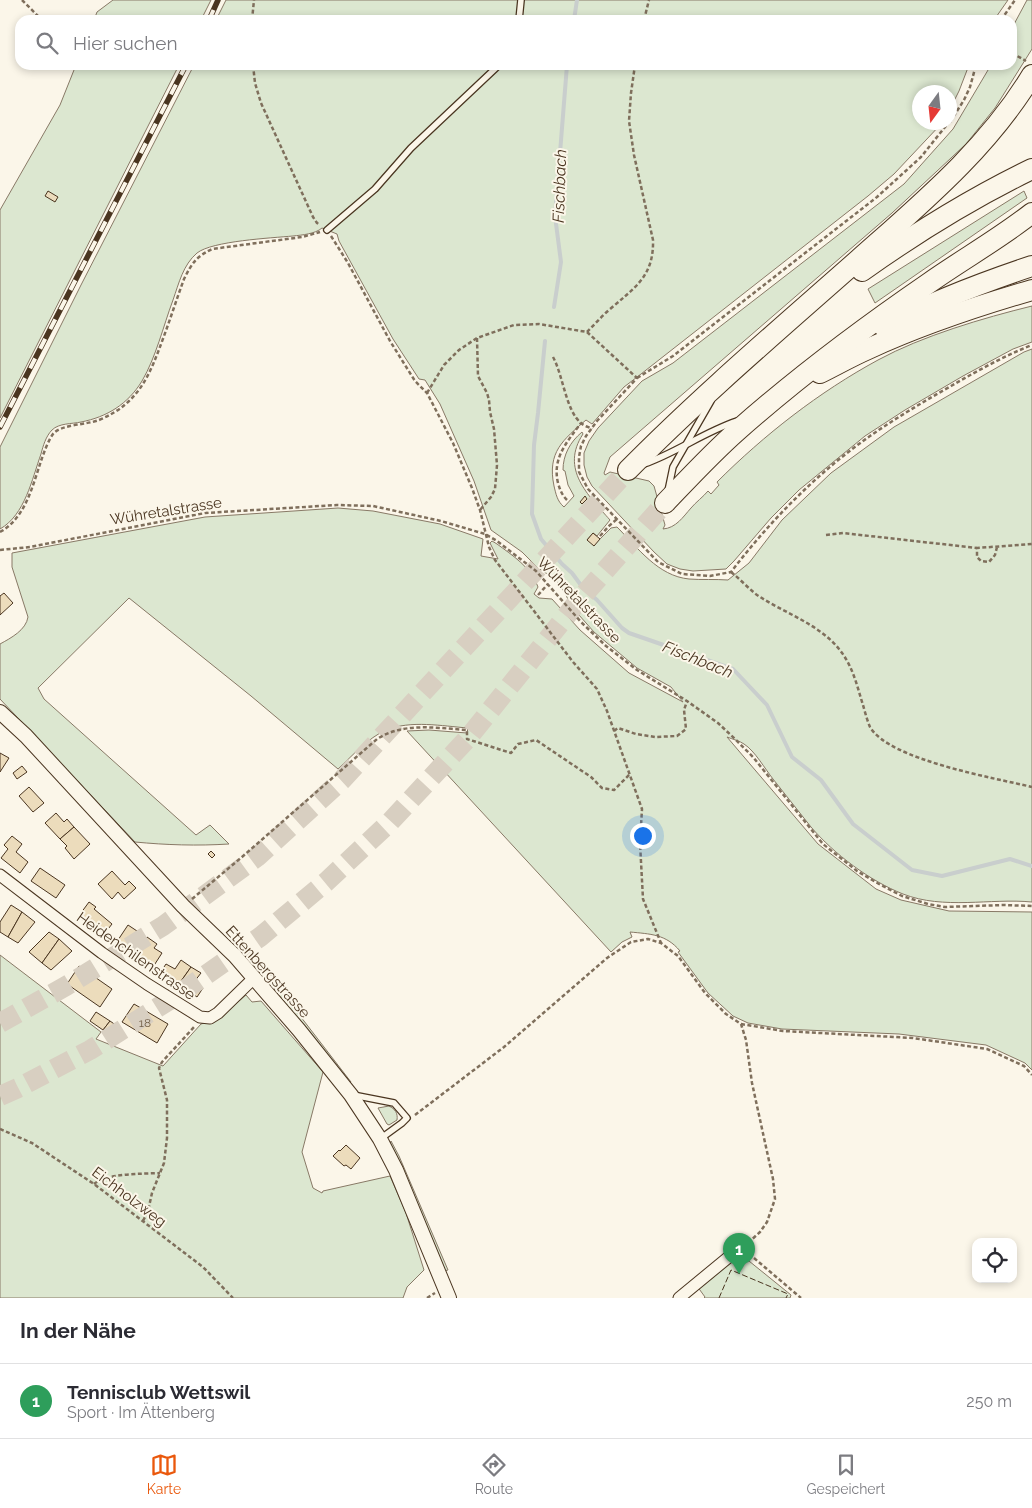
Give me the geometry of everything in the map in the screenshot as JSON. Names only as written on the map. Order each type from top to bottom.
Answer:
[{"type":"highway","points":[[757,350],[946,180],[984,141],[1032,75]]},
{"type":"highway","points":[[628,470],[723,378],[850,279],[900,244],[962,206],[1032,169]]},
{"type":"highway","points":[[665,503],[709,457],[755,415],[826,356],[1032,213]]},
{"type":"highway","points":[[826,356],[899,319],[944,299],[1032,266]]},
{"type":"highway","points":[[783,392],[868,349],[910,331],[1032,290]]},
{"type":"street","name":"Ettenbergstrasse","points":[[0,712],[26,736],[183,906],[236,956],[351,1095],[380,1139],[396,1170],[449,1298]]},
{"type":"street","name":"Heidenchilenstrasse","points":[[0,875],[110,958],[200,1017],[210,1018],[218,1013],[255,977]]},
{"type":"street","points":[[679,1298],[730,1256],[746,1252]]},
{"type":"lane","points":[[520,15],[521,0]]},
{"type":"lane","points":[[327,230],[375,189],[411,148],[494,70]]},
{"type":"lane","points":[[665,503],[673,467],[723,378]]},
{"type":"lane","points":[[628,470],[660,459],[719,427],[755,415]]},
{"type":"lane","points":[[351,1095],[394,1102],[407,1118],[402,1124],[380,1139]]},
{"type":"path","points":[[22,0],[37,15]]},
{"type":"path","points":[[252,15],[254,0]]},
{"type":"path","points":[[645,15],[649,0]]},
{"type":"path","points":[[1004,15],[1015,0]]},
{"type":"path","points":[[1017,55],[1032,64]]},
{"type":"path","points":[[254,70],[261,103],[313,217]]},
{"type":"path","points":[[587,332],[642,279],[650,267],[653,253],[653,240],[634,155],[629,121],[634,70]]},
{"type":"path","points":[[957,110],[970,88],[975,70]]},
{"type":"path","points":[[943,130],[921,157],[877,198],[673,356],[638,378],[592,429],[581,446],[579,457],[580,472],[588,488],[658,562],[682,574],[710,576],[731,572],[774,520],[832,466],[868,437],[964,378],[1015,351],[1032,345]]},
{"type":"path","points":[[0,532],[17,518],[27,502],[48,443],[54,432],[64,427],[98,421],[114,413],[130,401],[141,388],[152,369],[184,278],[191,265],[200,255],[212,249],[302,237],[327,230]]},
{"type":"path","points":[[335,242],[395,349],[415,381],[428,393],[468,478],[495,560],[573,662],[597,689],[621,746],[642,808],[640,843],[643,898],[661,943]]},
{"type":"path","points":[[428,393],[444,364],[459,350],[477,338],[514,325],[539,324],[587,332],[638,378]]},
{"type":"path","points":[[477,338],[478,376],[489,400],[497,465],[495,489],[480,510]]},
{"type":"path","points":[[553,356],[573,414],[581,423],[592,429]]},
{"type":"path","points":[[566,500],[560,490],[556,476],[557,463],[563,448],[581,423]]},
{"type":"path","name":"Wühretalstrasse","points":[[0,550],[30,547],[205,514],[337,505],[373,506],[441,521],[485,534],[524,560],[581,622],[606,646],[638,670],[718,723],[754,756],[823,844],[857,871],[902,896],[928,904],[945,907],[1032,906]]},
{"type":"path","points":[[600,536],[617,519]]},
{"type":"path","points":[[826,535],[844,533],[977,548],[1032,544]]},
{"type":"path","points":[[977,548],[977,557],[982,561],[989,562],[995,555],[997,547]]},
{"type":"path","points":[[731,572],[757,594],[824,634],[839,649],[852,669],[871,727],[880,738],[892,747],[909,755],[947,766],[1032,787]]},
{"type":"path","points":[[538,595],[548,584]]},
{"type":"path","points":[[614,731],[618,728],[636,734],[655,737],[677,736],[686,729],[684,710],[687,701]]},
{"type":"path","points":[[183,906],[383,735],[389,732],[408,728],[467,730],[467,739],[511,753],[518,744],[536,740],[591,777],[602,788],[614,790],[630,774]]},
{"type":"path","points":[[407,1118],[416,1115],[504,1047],[607,958],[631,942],[648,938],[661,943],[678,956],[705,993],[726,1014],[740,1024],[783,1031],[913,1038],[987,1048],[1024,1066],[1032,1075]]},
{"type":"path","points":[[143,1221],[164,1163],[167,1138],[167,1100],[159,1068],[162,1062],[198,1023],[200,1017]]},
{"type":"path","points":[[740,1024],[746,1040],[752,1083],[773,1179],[775,1199],[767,1222],[760,1232],[752,1238],[746,1252],[801,1298]]},
{"type":"path","name":"Eichholzweg","points":[[0,1129],[32,1143],[94,1184],[203,1267],[233,1298]]},
{"type":"path","points":[[94,1184],[99,1180],[115,1177],[160,1173]]},
{"type":"green space","points":[[113,0],[211,0],[204,15],[96,15],[97,12]]},
{"type":"green space","points":[[226,0],[1008,0],[998,15],[218,15]]},
{"type":"green space","points":[[1027,0],[1032,0],[1032,49],[995,108],[966,144],[892,213],[610,457],[604,473],[605,475],[610,472],[649,481],[654,486],[665,525],[663,529],[672,527],[708,491],[711,494],[719,485],[717,482],[735,465],[793,415],[835,386],[895,351],[953,328],[1032,306],[1032,342],[1013,349],[963,376],[865,436],[799,490],[771,518],[726,569],[693,571],[667,564],[592,486],[587,477],[584,453],[589,441],[598,428],[642,381],[673,363],[904,184],[952,130],[957,130],[957,122],[988,70],[1017,70],[1017,19]]},
{"type":"green space","points":[[74,70],[176,70],[0,418],[0,210],[60,105]]},
{"type":"green space","points":[[191,70],[967,70],[957,95],[957,85],[912,85],[912,130],[935,130],[894,174],[868,196],[624,387],[592,424],[586,420],[578,427],[564,441],[555,455],[552,474],[557,497],[564,507],[574,496],[563,470],[564,459],[571,444],[582,432],[583,434],[574,459],[576,470],[586,491],[610,520],[597,536],[593,533],[587,540],[600,539],[611,528],[617,527],[649,560],[668,573],[689,579],[728,580],[749,563],[782,520],[831,473],[894,427],[1032,349],[1032,902],[951,903],[919,899],[903,894],[878,882],[853,866],[830,847],[811,827],[752,751],[742,743],[727,737],[818,844],[876,889],[901,900],[949,911],[1032,912],[1032,1070],[1025,1063],[986,1045],[899,1034],[782,1029],[748,1023],[733,1016],[708,993],[678,952],[680,951],[669,941],[651,934],[630,932],[632,937],[622,942],[611,952],[407,731],[429,730],[467,733],[468,728],[416,724],[386,730],[379,733],[338,769],[129,598],[38,688],[44,699],[196,835],[210,825],[229,844],[182,845],[135,842],[0,699],[0,644],[21,630],[28,617],[12,567],[12,553],[205,517],[338,508],[373,511],[440,524],[483,539],[481,556],[498,559],[490,543],[492,541],[515,557],[531,574],[538,587],[534,594],[539,598],[552,599],[580,630],[629,673],[683,702],[671,687],[637,668],[594,632],[571,606],[555,579],[538,568],[522,552],[491,530],[474,481],[440,404],[425,380],[419,379],[393,339],[339,241],[337,234],[322,228],[316,232],[304,235],[228,243],[197,253],[188,263],[182,275],[159,342],[142,381],[123,403],[108,413],[91,420],[62,425],[52,430],[45,441],[22,506],[9,523],[0,529],[0,447]]},
{"type":"green space","points":[[1024,191],[1027,198],[875,303],[868,289]]},
{"type":"green space","points":[[0,955],[101,1032],[96,1039],[163,1066],[201,1024],[218,1019],[246,995],[252,1002],[261,1001],[323,1072],[302,1152],[313,1188],[322,1193],[323,1191],[390,1176],[406,1213],[424,1270],[407,1287],[403,1298],[0,1298]]},
{"type":"green space","points":[[277,986],[351,1082],[350,1083],[274,989]]},
{"type":"green space","points":[[389,1106],[396,1112],[397,1120],[389,1125],[378,1108]]},
{"type":"green space","points":[[391,1141],[448,1270],[444,1271],[390,1145]]},
{"type":"green space","points":[[730,1261],[749,1261],[791,1295],[790,1298],[704,1298],[697,1286]]},
{"type":"building","points":[[48,191],[58,197],[55,202],[45,196]]},
{"type":"building","points":[[585,496],[587,499],[582,504],[580,502]]},
{"type":"building","points":[[593,533],[600,539],[594,546],[587,540]]},
{"type":"building","points":[[4,593],[13,603],[0,615],[0,596]]},
{"type":"building","points":[[0,753],[9,758],[0,772]]},
{"type":"building","points":[[22,766],[27,772],[17,779],[13,773]]},
{"type":"building","points":[[29,787],[44,803],[33,812],[19,796]]},
{"type":"building","points":[[56,813],[64,822],[67,819],[74,827],[60,839],[45,823]]},
{"type":"building","points":[[74,827],[90,844],[74,859],[65,848],[67,846],[60,839]]},
{"type":"building","points":[[12,836],[22,844],[16,852],[28,862],[20,873],[1,858],[8,849],[4,845]]},
{"type":"building","points":[[211,851],[215,855],[212,858],[208,854]]},
{"type":"building","points":[[40,868],[65,885],[56,898],[31,881]]},
{"type":"building","points":[[112,871],[125,885],[129,881],[136,888],[124,899],[118,892],[112,899],[98,884]]},
{"type":"building","points":[[89,902],[96,907],[94,909],[112,924],[105,933],[97,928],[96,930],[78,917]]},
{"type":"building","points":[[11,905],[22,912],[8,937],[0,932],[0,922]]},
{"type":"building","points":[[22,912],[35,922],[18,943],[8,937]]},
{"type":"building","points":[[128,925],[146,937],[135,954],[116,943]]},
{"type":"building","points":[[49,932],[59,939],[42,963],[29,952]]},
{"type":"building","points":[[147,937],[157,944],[154,948],[162,953],[153,967],[135,955]]},
{"type":"building","points":[[59,939],[72,951],[51,970],[42,963]]},
{"type":"building","points":[[181,960],[191,967],[179,984],[160,973],[166,964],[175,969]]},
{"type":"building","points":[[79,966],[112,989],[100,1007],[67,984]]},
{"type":"building","points":[[191,967],[201,973],[194,982],[203,988],[197,997],[179,984]]},
{"type":"building","points":[[134,1004],[168,1024],[157,1043],[122,1022]]},
{"type":"building","points":[[96,1012],[110,1021],[103,1030],[90,1021]]},
{"type":"building","points":[[110,1021],[120,1028],[113,1037],[103,1030]]},
{"type":"building","points":[[346,1145],[360,1158],[351,1169],[346,1165],[344,1166],[333,1156]]},
{"type":"waterway","name":"Fischbach","points":[[575,15],[577,0]]},
{"type":"waterway","name":"Fischbach","points":[[554,307],[561,262],[555,216],[567,70]]},
{"type":"waterway","name":"Fischbach","points":[[545,341],[534,445],[532,514],[541,539],[583,588],[629,633],[733,669],[767,705],[792,757],[821,780],[853,824],[912,870],[942,876],[1010,859],[1032,866]]},
{"type":"tunnel","points":[[0,1023],[66,986],[163,926],[257,857],[342,780],[628,470]]},
{"type":"tunnel","points":[[0,1096],[90,1050],[176,996],[260,937],[326,882],[390,822],[468,738],[579,600],[665,503]]},
{"type":"railway","points":[[211,15],[218,0]]},
{"type":"railway","points":[[0,427],[183,70]]},
{"type":"fence","points":[[719,1298],[731,1270],[788,1294],[786,1298]]},
{"type":"place","name":"Tennisclub Wettswil","points":[[739,1274]]}]
